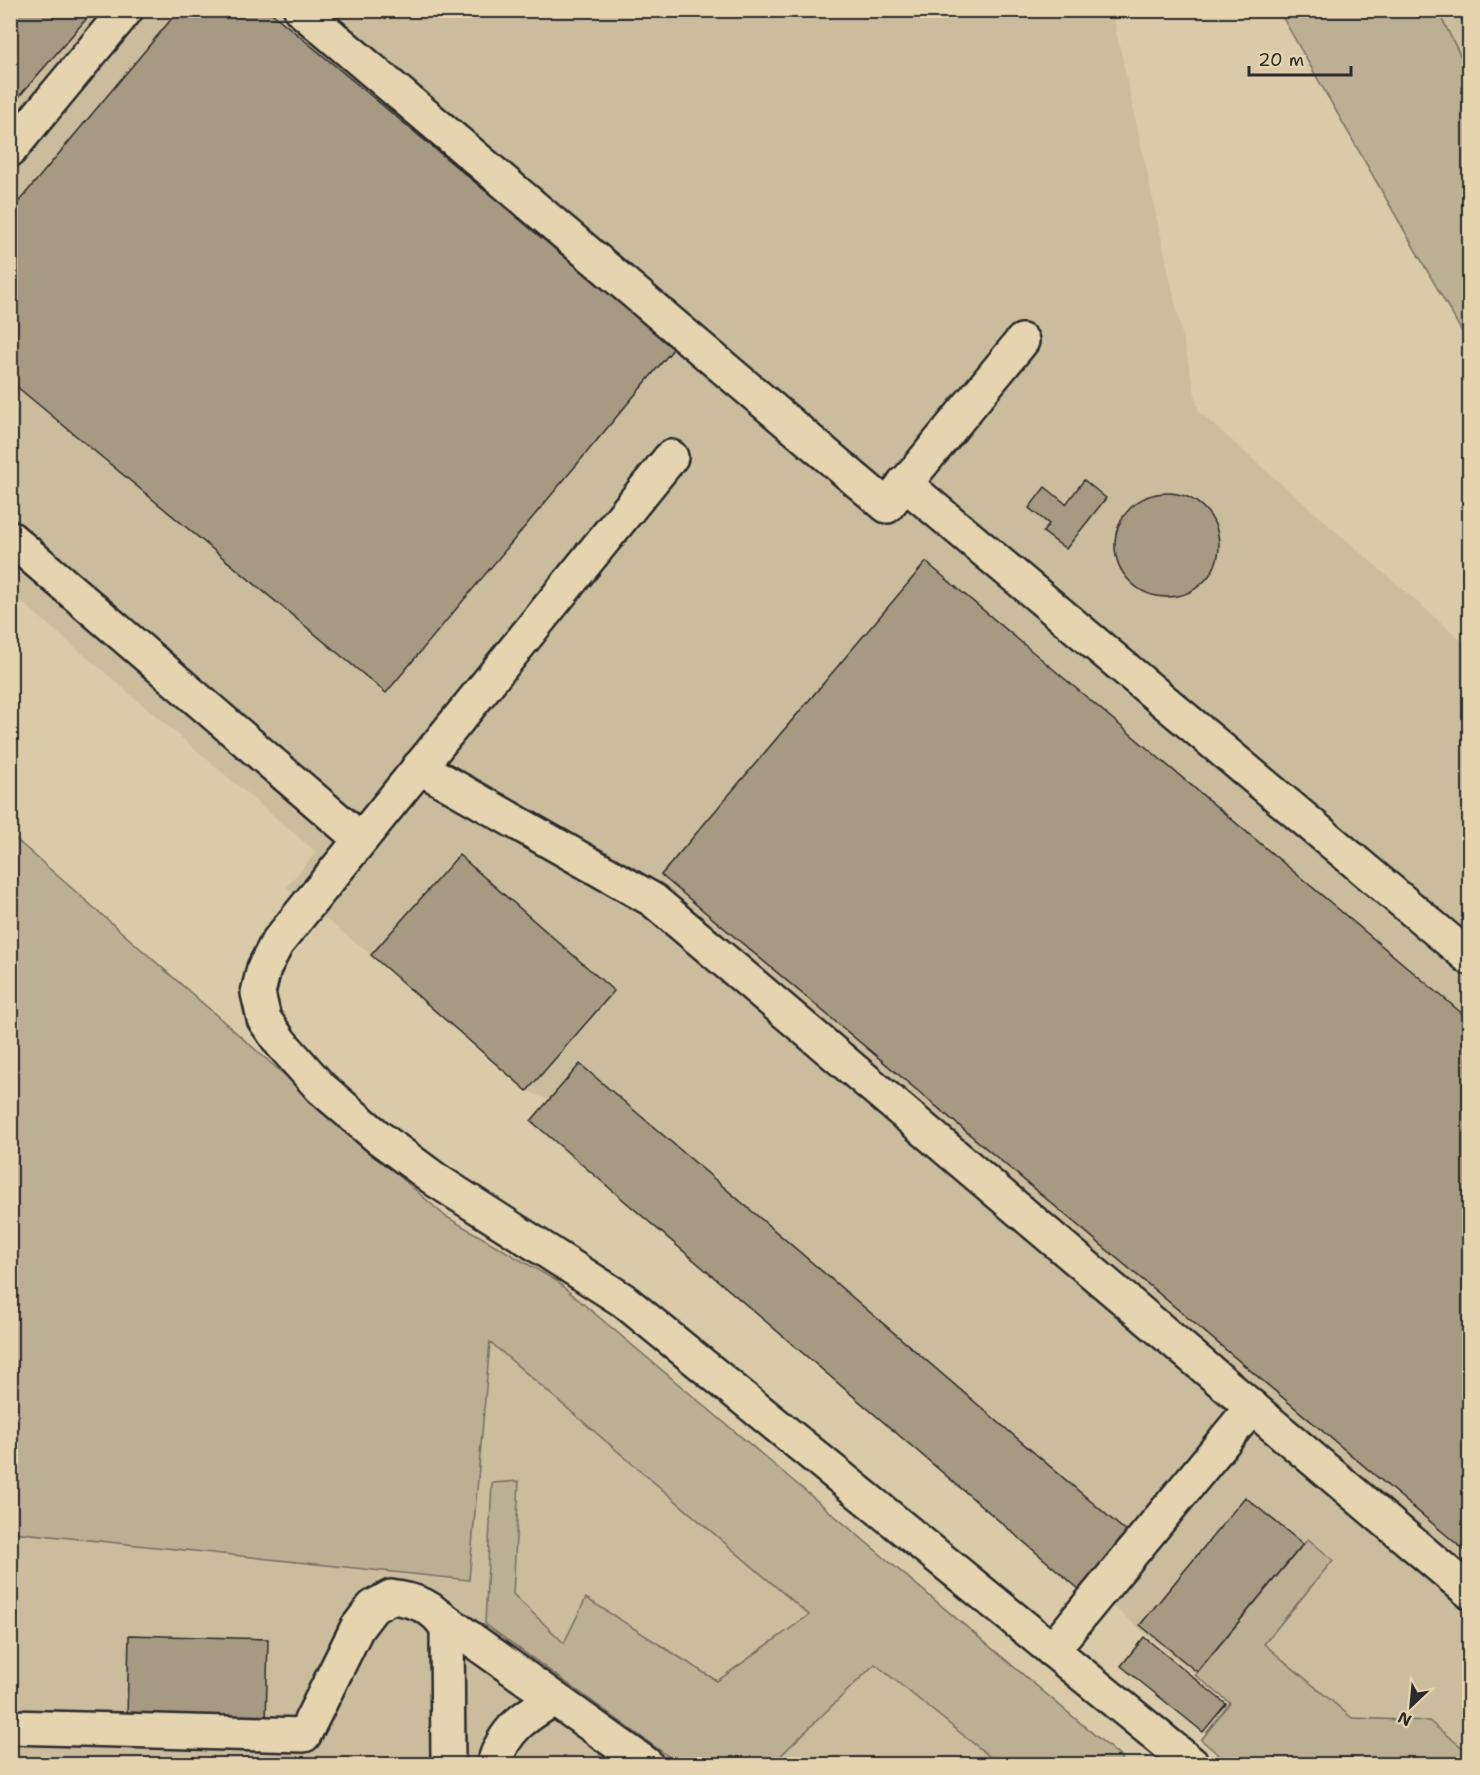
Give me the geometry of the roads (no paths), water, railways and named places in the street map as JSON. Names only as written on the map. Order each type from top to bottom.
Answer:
[{"type":"street","points":[[10,150],[126,10]]},
{"type":"street","points":[[301,10],[887,506],[1022,341]]},
{"type":"street","points":[[671,457],[418,766],[277,943],[264,968],[258,993],[264,1019],[281,1043],[321,1088],[378,1137],[436,1180],[623,1300],[1192,1764]]},
{"type":"street","points":[[904,483],[1470,958]]},
{"type":"street","points":[[10,538],[360,839]]},
{"type":"street","points":[[418,766],[653,900],[1470,1592]]},
{"type":"street","points":[[1052,1650],[1252,1407]]},
{"type":"street","points":[[10,1727],[304,1734],[357,1628],[373,1607],[391,1597],[425,1605],[646,1764]]},
{"type":"street","points":[[440,1617],[447,1628],[448,1764]]},
{"type":"street","points":[[494,1764],[498,1752],[516,1724],[523,1717],[554,1699]]},
{"type":"railway","points":[[1460,10],[1470,30]]}]
